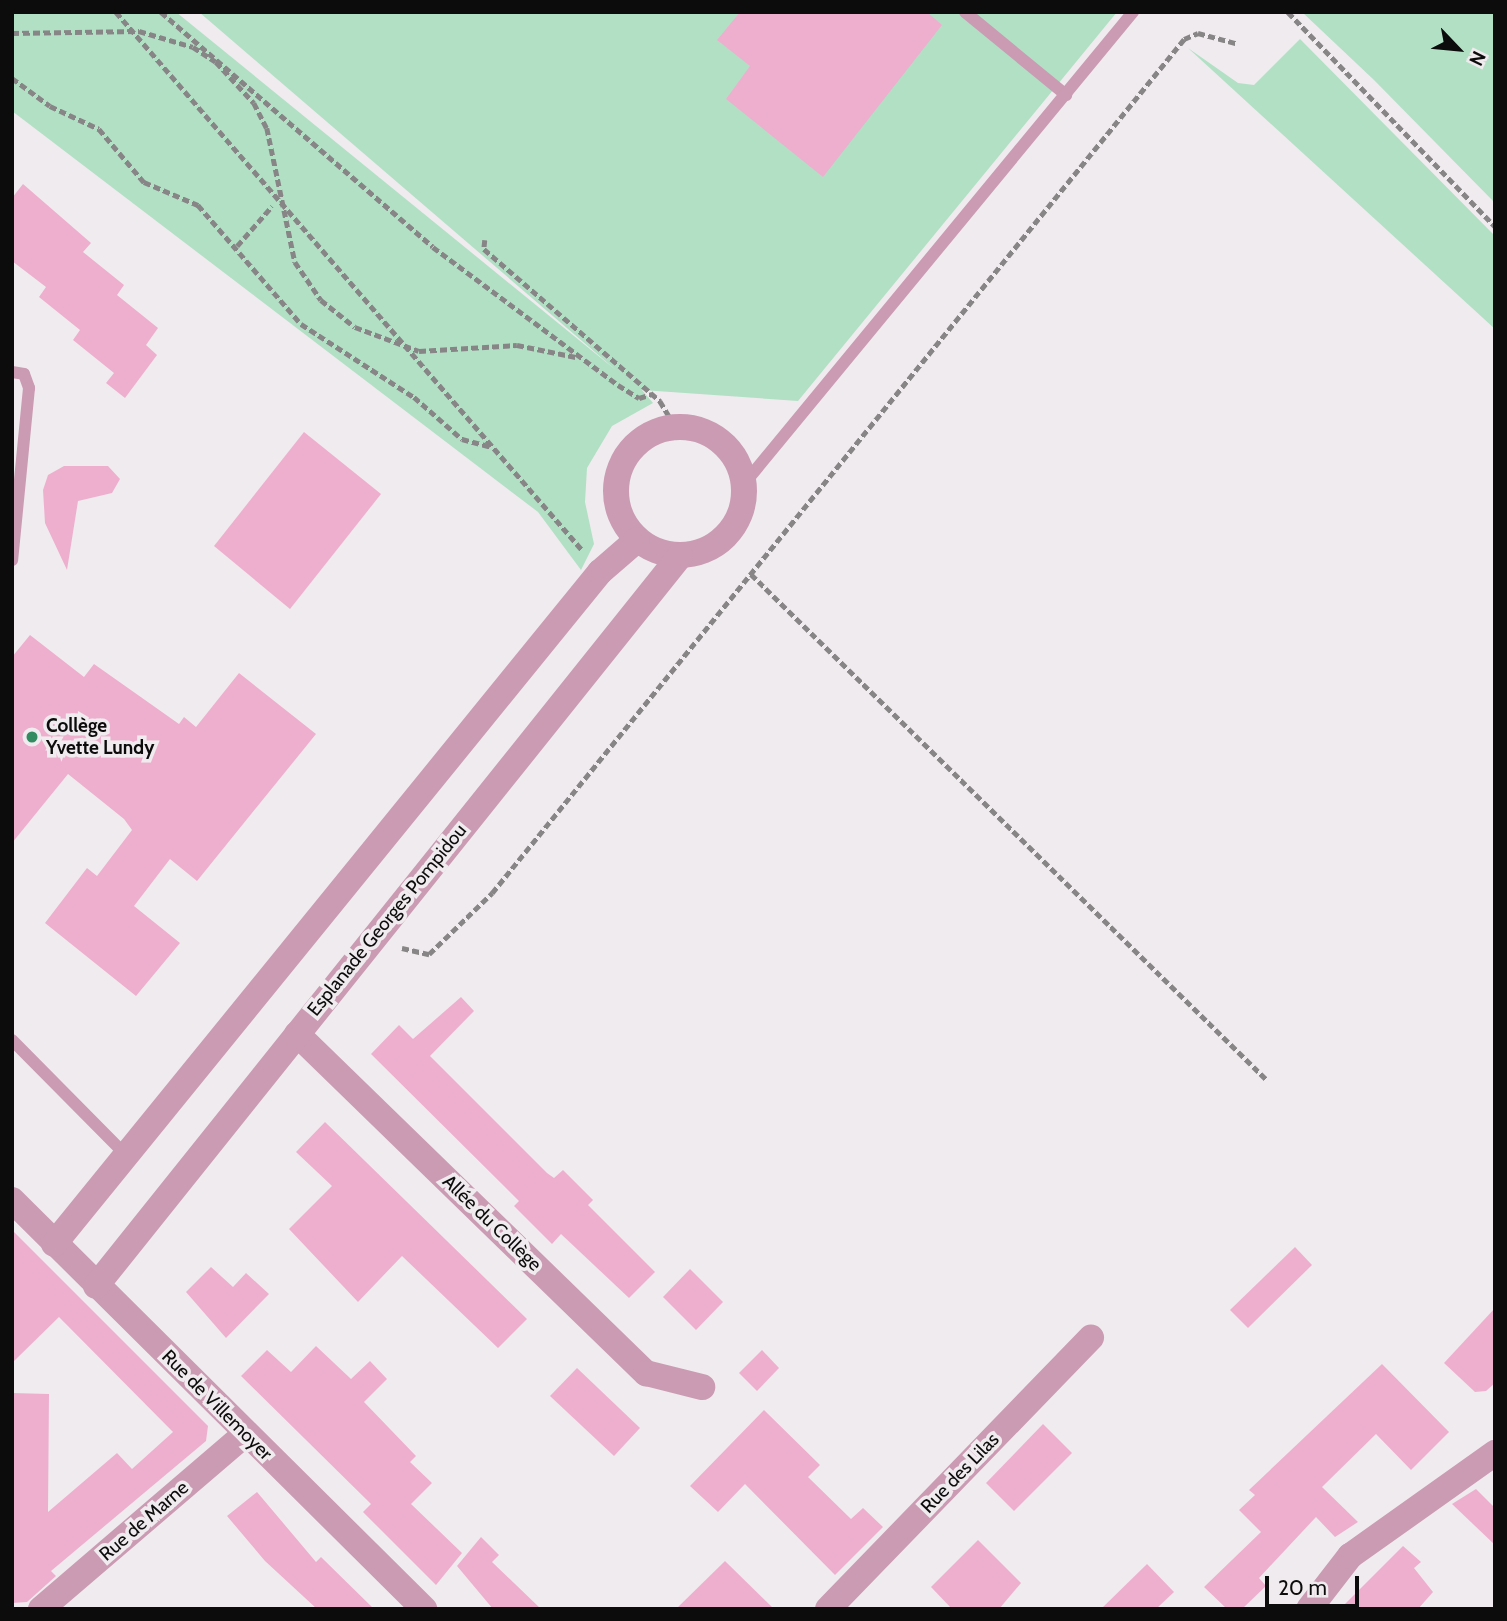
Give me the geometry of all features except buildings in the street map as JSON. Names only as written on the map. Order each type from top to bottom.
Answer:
[{"type":"street","points":[[675,426],[700,429],[722,441],[737,461],[744,484],[741,511],[728,534],[706,550],[680,556],[637,540],[621,519],[615,495],[619,470],[632,447],[652,432],[675,426]]},
{"type":"street","points":[[54,1244],[600,572],[637,540]]},
{"type":"street","name":"Esplanade Georges Pompidou","points":[[96,1286],[680,556]]},
{"type":"street","name":"Allée du Collège","points":[[297,1034],[646,1373],[702,1388]]},
{"type":"street","name":"Rue de Villemoyer","points":[[12,1200],[424,1609]]},
{"type":"street","name":"Rue des Lilas","points":[[828,1609],[1091,1338]]},
{"type":"street","name":"Rue de Marne","points":[[41,1609],[246,1433]]},
{"type":"street","points":[[1308,1609],[1350,1556],[1495,1453]]},
{"type":"lane","points":[[965,12],[1066,95]]},
{"type":"lane","points":[[744,484],[1133,12]]},
{"type":"lane","points":[[12,372],[24,374],[29,388],[12,560]]},
{"type":"lane","points":[[12,1040],[126,1155]]},
{"type":"path","points":[[116,12],[600,572]]},
{"type":"path","points":[[161,12],[266,98],[347,176],[576,357],[634,396],[652,394]]},
{"type":"path","points":[[1288,12],[1495,226]]},
{"type":"path","points":[[13,35],[132,31],[193,47],[237,81],[267,128],[278,200],[295,262],[321,300],[355,327],[409,349],[517,345],[576,357]]},
{"type":"path","points":[[370,942],[429,954],[492,893],[1177,47],[1198,33],[1236,43]]},
{"type":"path","points":[[12,78],[50,106],[99,129],[144,183],[198,205],[237,246],[253,273],[302,324],[414,397],[462,439],[493,447]]},
{"type":"path","points":[[237,246],[272,206]]},
{"type":"path","points":[[485,240],[484,249],[652,394],[675,426]]},
{"type":"path","points":[[751,574],[1266,1080]]},
{"type":"green space","points":[[12,12],[176,12],[617,371],[199,12],[1117,12],[798,401],[642,390],[653,403],[612,426],[587,468],[585,502],[594,544],[581,570],[538,512],[12,111]]},
{"type":"green space","points":[[1302,12],[1495,12],[1495,203],[1374,80]]},
{"type":"green space","points":[[1300,39],[1495,236],[1495,329],[1188,48],[1238,83],[1254,85]]},
{"type":"place","name":"Collège Yvette Lundy","points":[[32,737]]}]
